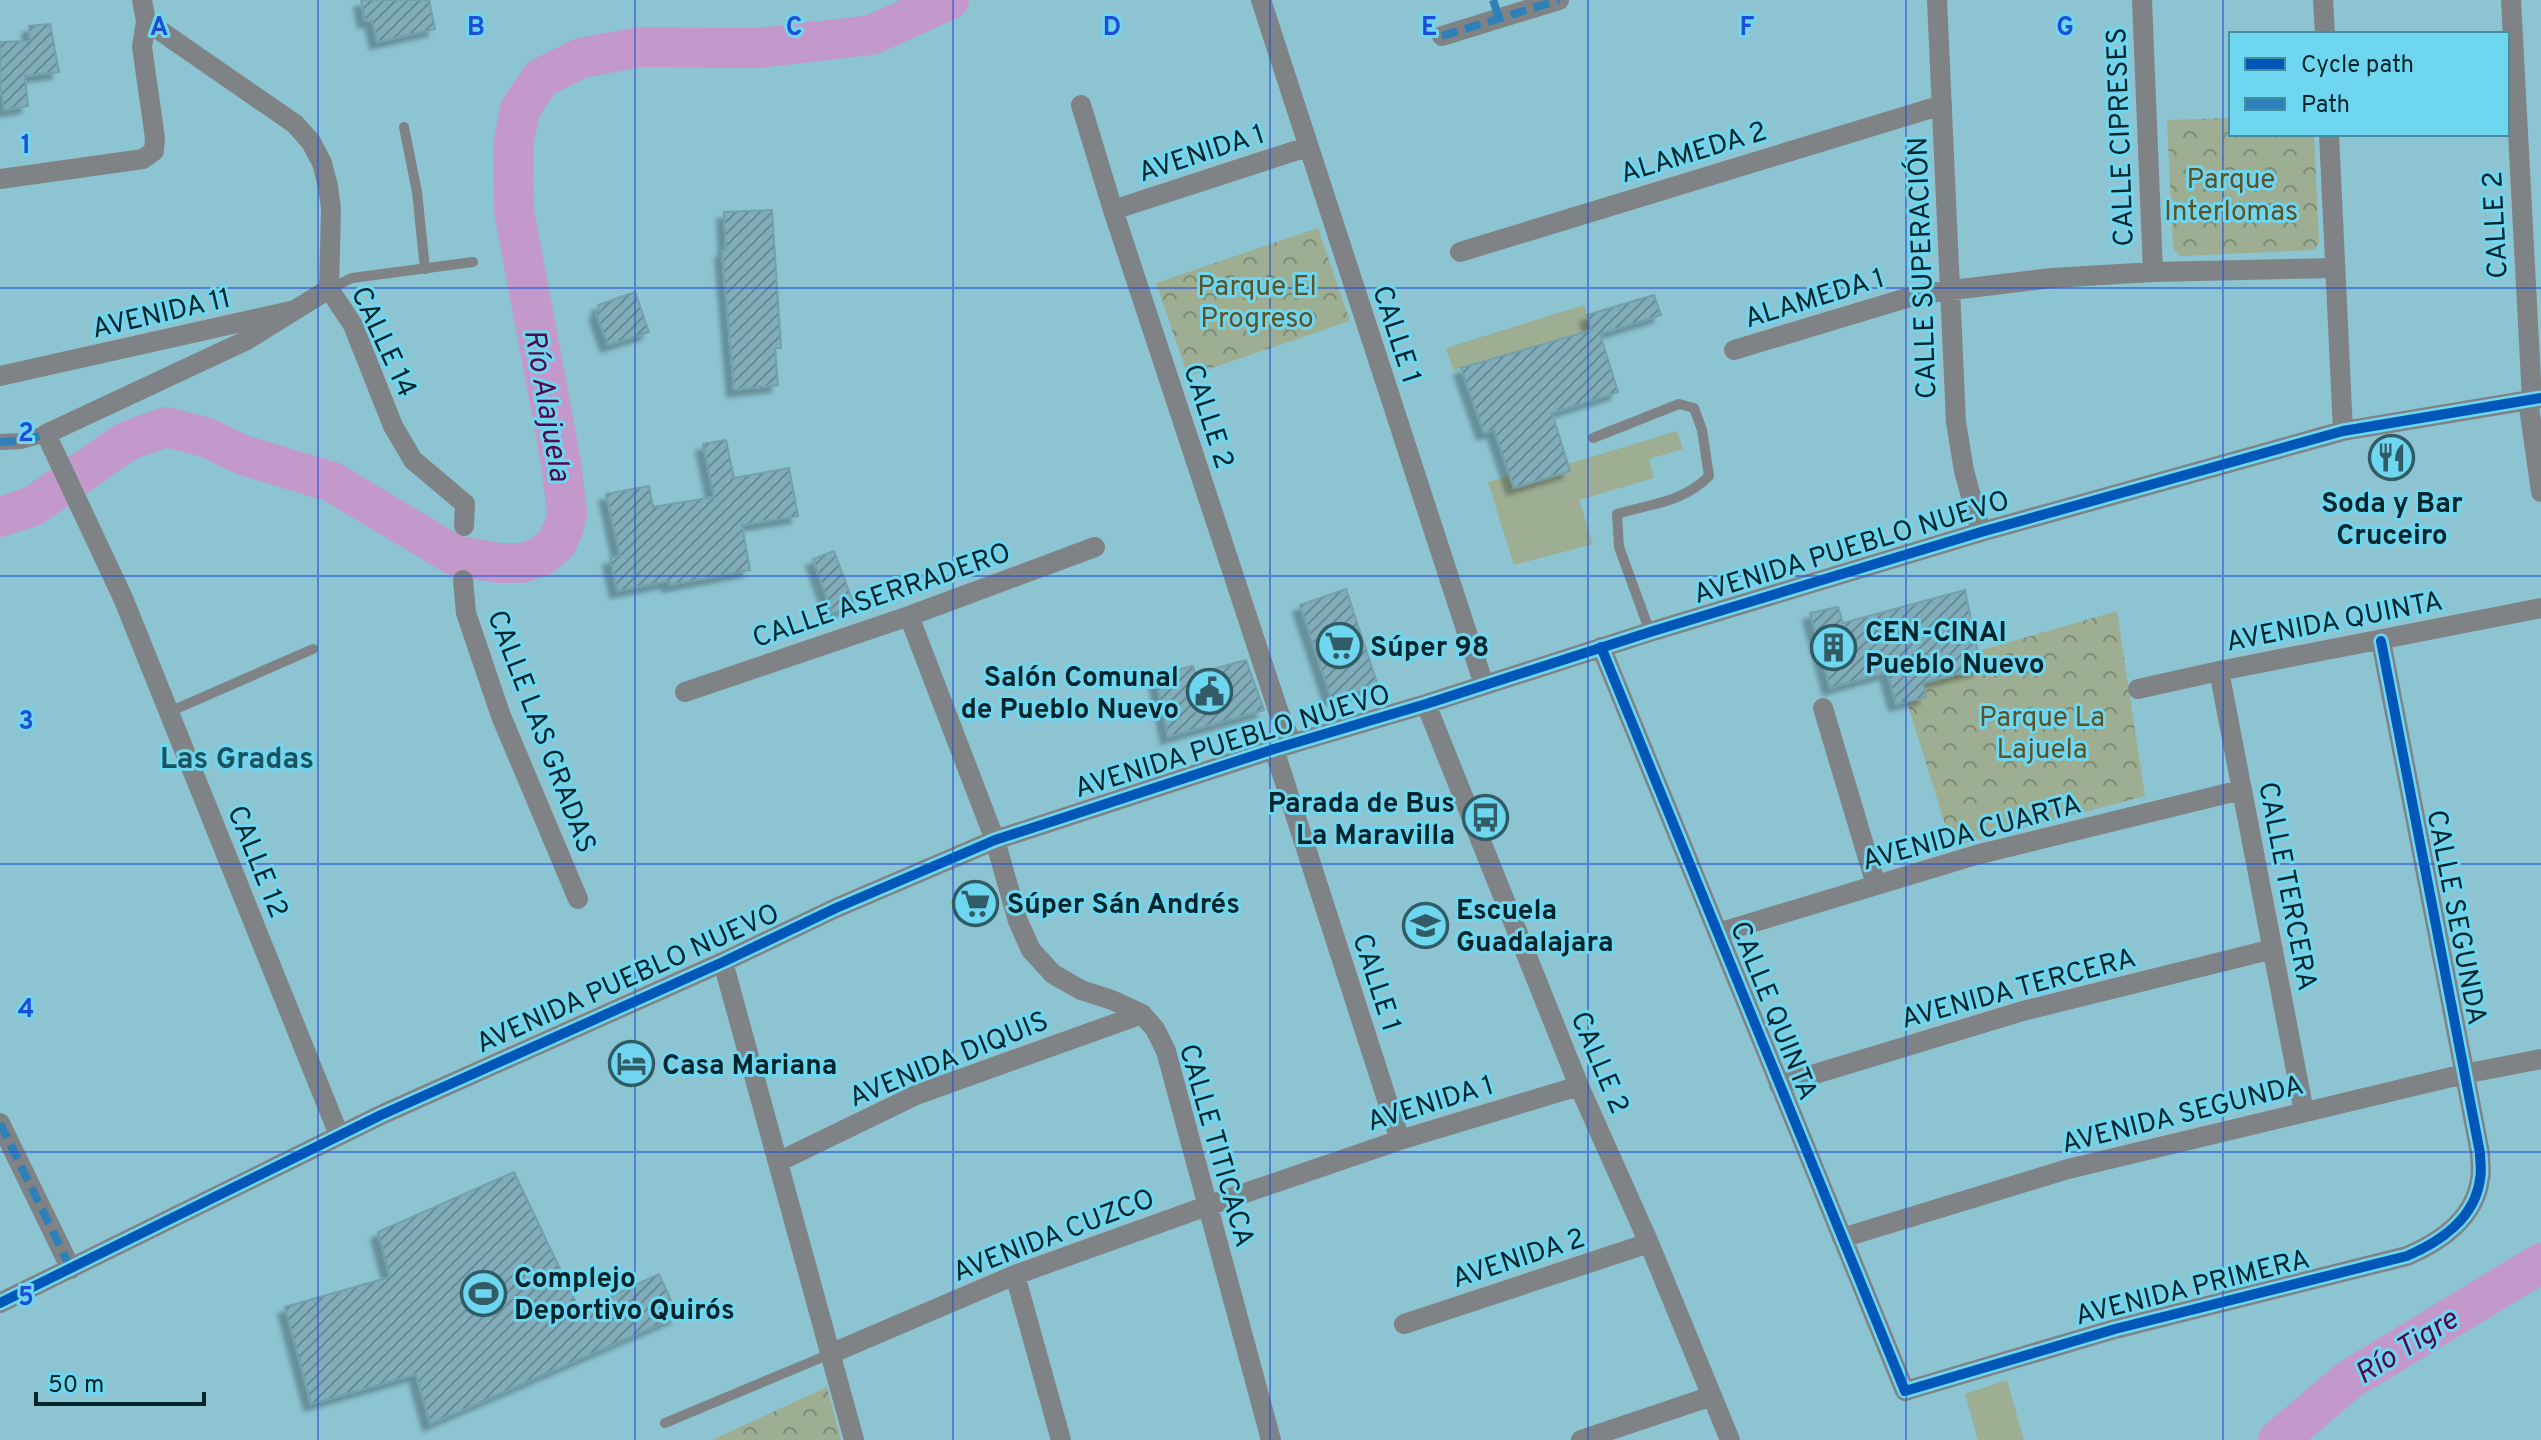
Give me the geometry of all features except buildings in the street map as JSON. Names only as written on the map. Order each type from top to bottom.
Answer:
[{"type":"street","points":[[0,179],[143,159],[154,151],[155,138],[142,47],[146,21],[142,0]]},
{"type":"street","name":"CALLE 1","points":[[1261,0],[1484,685]]},
{"type":"street","points":[[1442,36],[1496,9],[1559,0]]},
{"type":"street","name":"CALLE SUPERACIÓN","points":[[1937,0],[1958,446],[1981,532]]},
{"type":"street","name":"CALLE CIPRESES","points":[[2142,0],[2153,272]]},
{"type":"street","points":[[2323,0],[2325,32]]},
{"type":"street","name":"CALLE 2","points":[[2511,0],[2541,492]]},
{"type":"street","name":"CALLE 14","points":[[146,21],[295,124],[311,142],[322,163],[331,209],[329,289],[353,325],[393,426],[413,460],[465,504],[464,526]]},
{"type":"street","name":"CALLE 2","points":[[1081,105],[1278,710],[1283,746]]},
{"type":"street","name":"ALAMEDA 2","points":[[1460,252],[1942,105]]},
{"type":"street","points":[[2329,136],[2343,431]]},
{"type":"street","name":"AVENIDA 1","points":[[1113,210],[1307,147]]},
{"type":"street","name":"ALAMEDA 1","points":[[1734,350],[1920,294],[2052,278],[2153,272],[2335,268]]},
{"type":"street","name":"AVENIDA 11","points":[[0,376],[295,310],[329,289]]},
{"type":"street","points":[[0,442],[21,441],[46,434],[245,341],[295,310]]},
{"type":"street","name":"AVENIDA PUEBLO NUEVO","points":[[0,1303],[339,1135],[836,908],[995,840],[1283,746],[1981,532],[2343,431],[2533,399]]},
{"type":"street","name":"CALLE 12","points":[[46,434],[123,598],[339,1135]]},
{"type":"street","name":"CALLE ASERRADERO","points":[[685,692],[909,616],[1095,547]]},
{"type":"street","name":"CALLE LAS GRADAS","points":[[463,580],[466,613],[501,716],[578,899]]},
{"type":"street","name":"AVENIDA QUINTA","points":[[2138,689],[2541,608]]},
{"type":"street","points":[[909,616],[995,840],[1018,921],[1031,950],[1053,974],[1071,985],[1142,1014]]},
{"type":"street","name":"CALLE SEGUNDA","points":[[2381,641],[2480,1153],[2480,1179],[2473,1202]]},
{"type":"street","name":"CALLE QUINTA","points":[[1601,647],[1905,1391]]},
{"type":"street","name":"CALLE TERCERA","points":[[2219,671],[2304,1112]]},
{"type":"street","name":"CALLE 2","points":[[1426,704],[1579,1086],[1649,1243],[1730,1440]]},
{"type":"street","points":[[1823,708],[1876,885]]},
{"type":"street","name":"CALLE 1","points":[[1283,746],[1400,1140]]},
{"type":"street","name":"AVENIDA CUARTA","points":[[1718,933],[1976,855],[2241,790]]},
{"type":"street","name":"AVENIDA TERCERA","points":[[1779,1085],[2023,1011],[2273,949]]},
{"type":"street","points":[[723,962],[854,1440]]},
{"type":"street","name":"AVENIDA DIQUIS","points":[[778,1162],[916,1095],[1142,1014]]},
{"type":"street","name":"CALLE TITICACA","points":[[1142,1014],[1155,1029],[1166,1051],[1271,1440]]},
{"type":"street","name":"AVENIDA SEGUNDA","points":[[1842,1238],[2068,1169],[2464,1074],[2541,1059]]},
{"type":"street","name":"AVENIDA 1","points":[[1299,1174],[1579,1086]]},
{"type":"street","points":[[0,1123],[71,1269]]},
{"type":"street","name":"AVENIDA CUZCO","points":[[830,1354],[1015,1275],[1299,1174]]},
{"type":"street","name":"AVENIDA PRIMERA","points":[[1905,1391],[2115,1329],[2407,1256],[2429,1247],[2454,1229],[2473,1202]]},
{"type":"street","name":"AVENIDA 2","points":[[1404,1324],[1649,1243]]},
{"type":"street","points":[[1015,1275],[1061,1440]]},
{"type":"street","points":[[1581,1440],[1712,1396]]},
{"type":"lane","points":[[404,127],[417,192],[425,269]]},
{"type":"lane","points":[[329,289],[352,278],[473,262]]},
{"type":"lane","points":[[1593,438],[1679,404],[1694,408],[1702,430],[1709,476],[1699,487],[1676,499],[1617,514],[1619,547],[1650,632]]},
{"type":"lane","points":[[169,712],[313,649]]},
{"type":"lane","points":[[665,1423],[830,1354]]},
{"type":"green space","name":"Parque Interlomas","points":[[2229,118],[2229,136],[2314,136],[2319,243],[2314,250],[2180,256],[2173,249],[2167,120]]},
{"type":"green space","name":"Parque El Progreso","points":[[1318,228],[1350,321],[1188,376],[1156,283]]},
{"type":"green space","points":[[1584,305],[1592,330],[1453,370],[1446,348]]},
{"type":"green space","points":[[1677,431],[1683,449],[1649,459],[1654,478],[1579,500],[1593,544],[1514,565],[1488,482],[1510,476],[1514,488],[1570,471],[1568,464]]},
{"type":"green space","name":"Parque La Lajuela","points":[[2117,611],[2145,796],[1952,847],[1907,702],[1926,697],[1923,683],[1981,668],[1978,651]]},
{"type":"green space","points":[[2007,1380],[2024,1440],[1978,1440],[1965,1394]]},
{"type":"green space","points":[[827,1387],[841,1440],[712,1440]]},
{"type":"waterway","name":"Río Alajuela","points":[[0,517],[33,506],[127,441],[166,427],[205,437],[243,455],[332,482],[454,555],[499,563],[522,563],[540,557],[556,544],[567,513],[561,462],[514,211],[513,146],[520,109],[541,78],[581,58],[640,47],[759,48],[871,35],[949,0]]},
{"type":"waterway","name":"Río Tigre","points":[[2278,1440],[2350,1379],[2541,1263]]},
{"type":"marked path","points":[[1493,0],[1499,18]]},
{"type":"marked path","points":[[1442,36],[1559,0]]},
{"type":"marked path","points":[[0,442],[21,441],[46,434]]},
{"type":"marked path","points":[[0,1123],[71,1269]]},
{"type":"cycle path","points":[[0,1303],[381,1115],[836,908],[995,840],[1274,749],[1981,532],[2343,431],[2541,398]]},
{"type":"cycle path","points":[[1601,647],[1905,1391],[2115,1329],[2407,1256],[2443,1236],[2471,1206],[2481,1176],[2480,1153],[2381,641]]},
{"type":"place","name":"Soda y Bar Cruceiro","points":[[2392,457]]},
{"type":"place","name":"Súper 98","points":[[1339,646]]},
{"type":"place","name":"CEN-CINAI Pueblo Nuevo","points":[[1834,647]]},
{"type":"place","name":"Salón Comunal de Pueblo Nuevo","points":[[1210,692]]},
{"type":"place","name":"Parada de Bus La Maravilla","points":[[1486,818]]},
{"type":"place","name":"Súper Sán Andrés","points":[[976,903]]},
{"type":"place","name":"Escuela Guadalajara","points":[[1425,925]]},
{"type":"place","name":"Casa Mariana","points":[[631,1064]]},
{"type":"place","name":"Complejo Deportivo Quirós","points":[[483,1293]]},
{"type":"district","name":"Las Gradas","points":[[237,758]]}]
